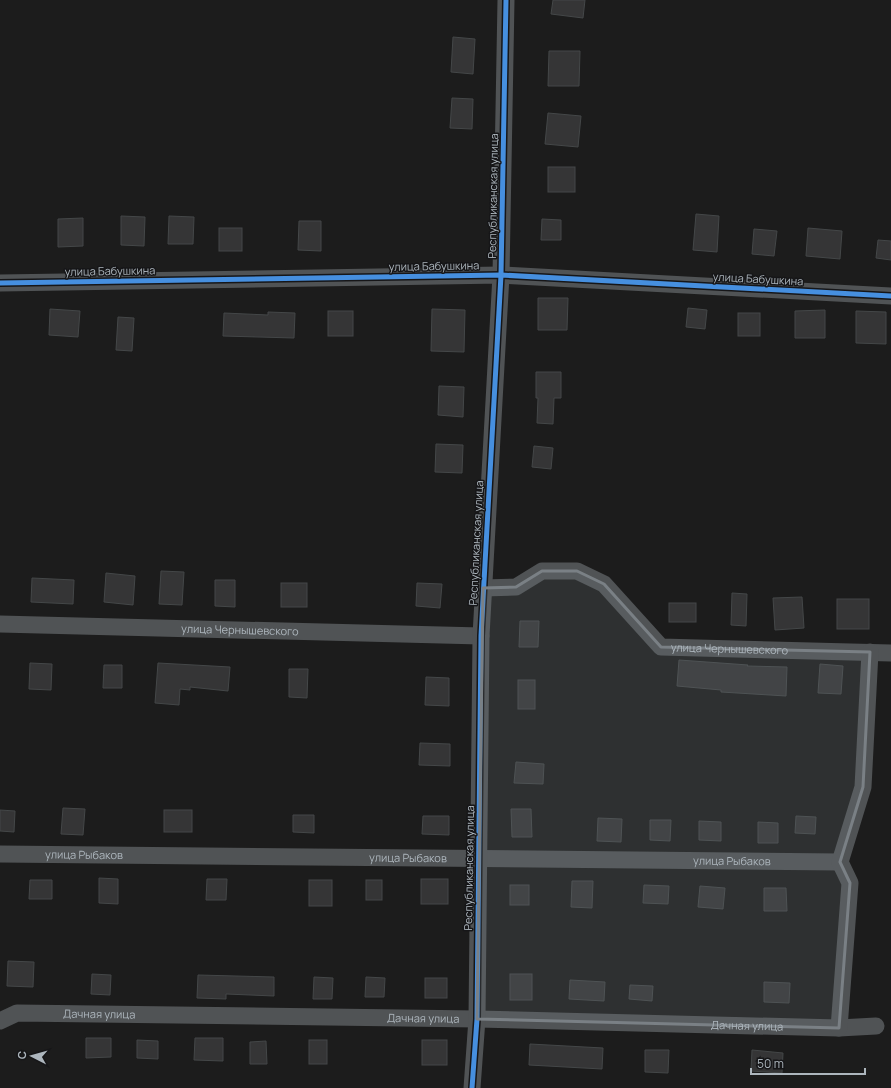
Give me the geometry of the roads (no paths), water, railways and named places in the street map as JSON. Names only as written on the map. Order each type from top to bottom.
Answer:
[{"type":"street","name":"Республиканская улица","points":[[472,1088],[477,1019],[480,636],[501,275],[506,0]]},
{"type":"street","name":"улица Бабушкина","points":[[0,283],[501,275],[891,296]]},
{"type":"street","name":"улица Чернышевского","points":[[483,588],[516,587],[542,571],[577,571],[604,584],[661,647],[891,652]]},
{"type":"street","name":"улица Чернышевского","points":[[0,624],[480,636]]},
{"type":"street","points":[[839,1028],[850,883],[840,862],[863,787],[870,652]]},
{"type":"street","name":"улица Рыбаков","points":[[0,854],[840,862]]},
{"type":"street","name":"Дачная улица","points":[[0,1021],[17,1013],[477,1019],[839,1028],[876,1026]]}]
